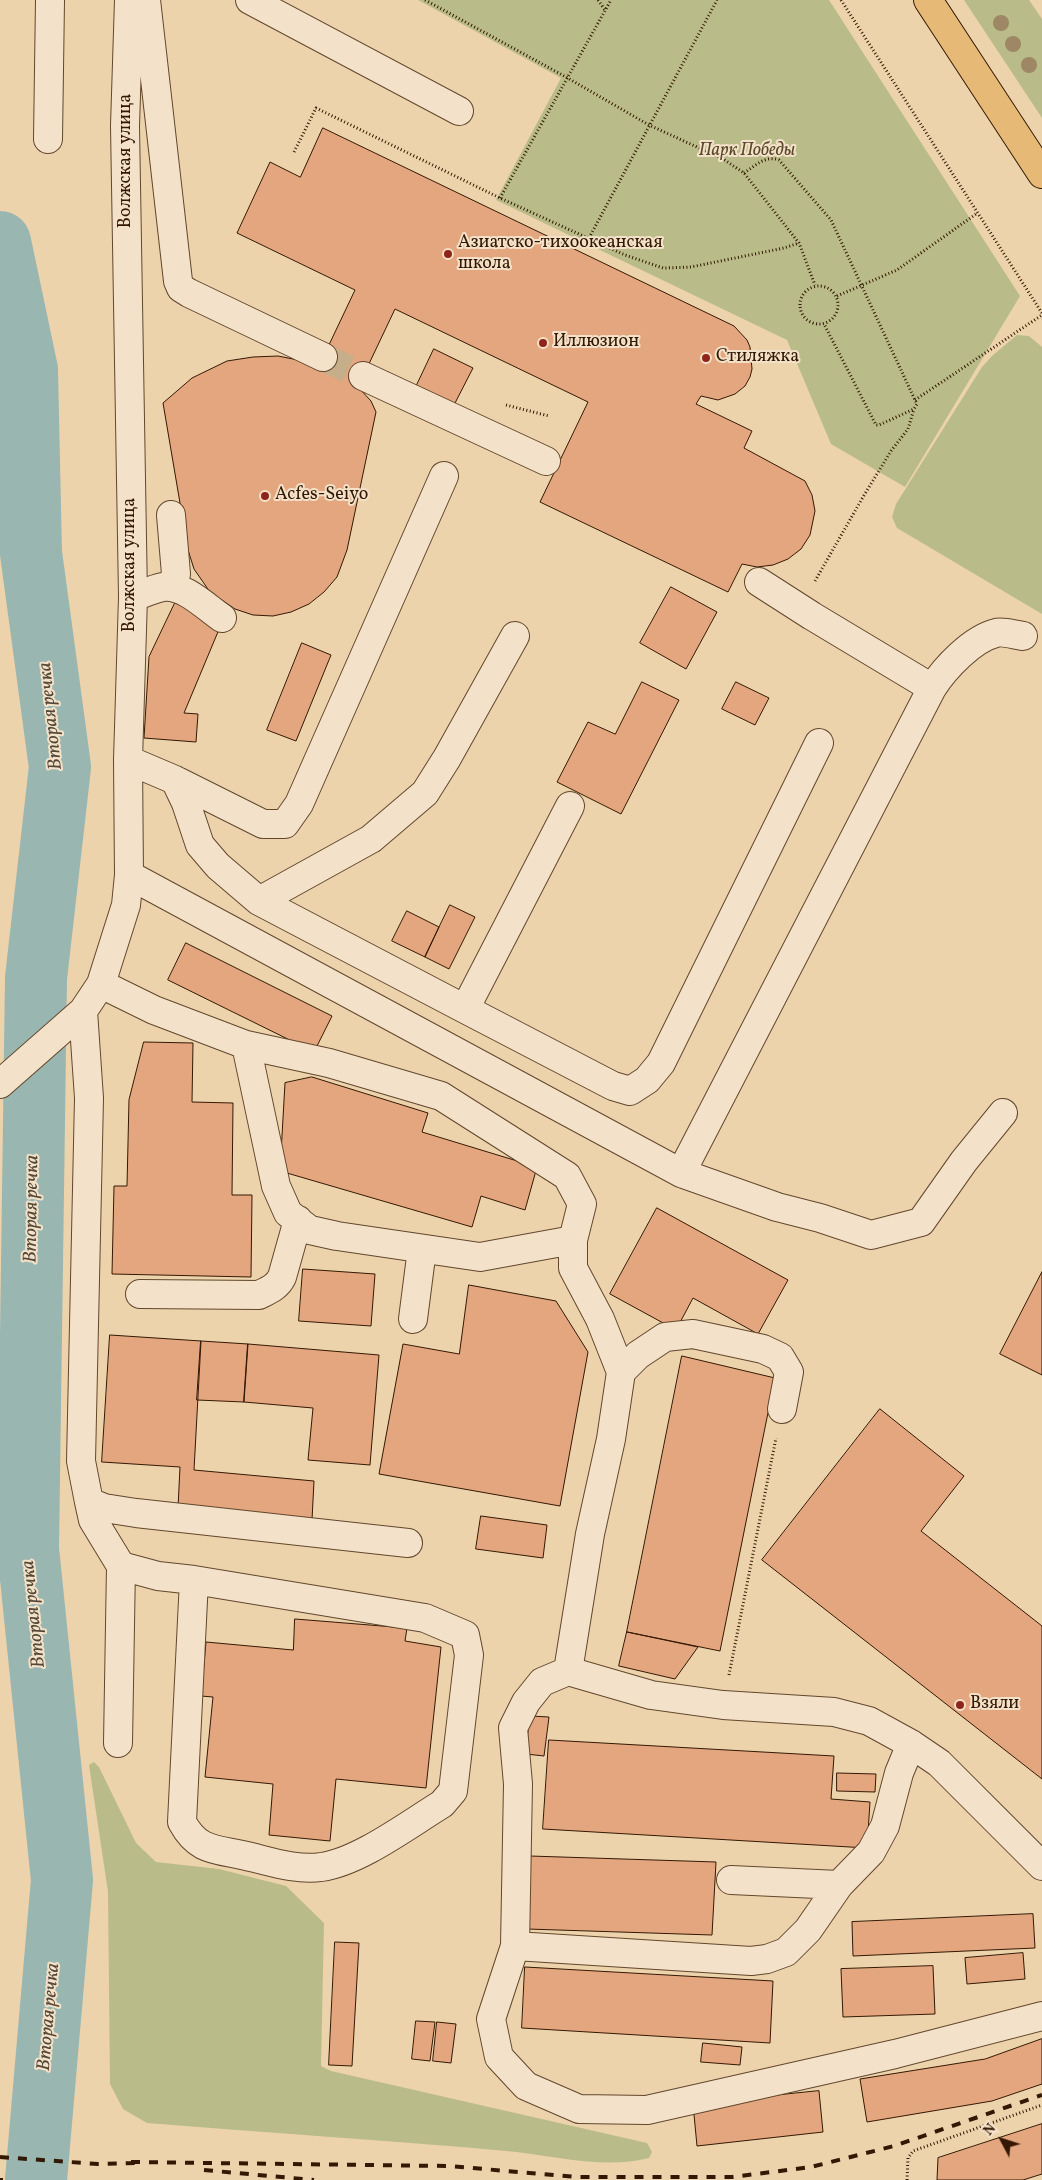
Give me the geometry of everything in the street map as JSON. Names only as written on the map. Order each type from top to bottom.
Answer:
[{"type":"highway","points":[[928,0],[1042,174]]},
{"type":"street","points":[[48,139],[50,0]]},
{"type":"street","name":"Волжская улица","points":[[0,1084],[83,1011],[101,984],[126,905],[129,875],[128,760],[133,597],[125,126],[129,0]]},
{"type":"street","points":[[146,0],[178,281],[181,288],[323,357]]},
{"type":"street","points":[[250,0],[459,112]]},
{"type":"street","points":[[363,376],[546,461]]},
{"type":"street","points":[[128,760],[175,780],[263,824],[285,824],[299,804],[444,476]]},
{"type":"street","points":[[171,515],[176,574],[171,587]]},
{"type":"street","points":[[759,582],[932,688]]},
{"type":"street","points":[[133,597],[162,587],[171,587],[183,591],[222,618]]},
{"type":"street","points":[[681,1173],[932,688],[941,674],[976,642],[997,633],[1023,636]]},
{"type":"street","points":[[259,901],[371,839],[424,793],[447,758],[515,636]]},
{"type":"street","points":[[175,780],[186,803],[200,845],[218,866],[259,901],[613,1086],[630,1091],[647,1080],[661,1063],[819,743]]},
{"type":"street","points":[[465,1009],[570,806]]},
{"type":"street","points":[[129,875],[681,1173],[777,1207],[820,1218],[871,1235],[921,1222],[964,1161],[1003,1113]]},
{"type":"street","points":[[101,984],[154,1010],[246,1045],[329,1062],[441,1096],[567,1176],[582,1204],[573,1240],[573,1268],[600,1319],[621,1372],[611,1439],[590,1534],[568,1671]]},
{"type":"street","points":[[83,1011],[89,1098],[81,1462],[93,1520],[121,1566],[118,1743]]},
{"type":"street","points":[[246,1045],[276,1186],[288,1212],[310,1230],[480,1257],[573,1240]]},
{"type":"street","points":[[140,1294],[259,1295],[270,1290],[278,1284],[282,1277],[298,1220]]},
{"type":"street","points":[[413,1319],[422,1248]]},
{"type":"street","points":[[621,1372],[638,1355],[665,1337],[693,1334],[762,1349],[780,1357],[789,1372],[782,1409]]},
{"type":"street","points":[[88,1502],[104,1508],[136,1513],[408,1543]]},
{"type":"street","points":[[121,1566],[158,1576],[194,1580],[425,1618],[465,1634],[469,1655],[453,1791],[449,1798],[355,1856],[321,1867],[298,1866],[205,1847],[190,1836],[182,1822],[194,1580]]},
{"type":"street","points":[[1036,1853],[939,1763],[911,1744],[869,1721],[834,1712],[723,1705],[651,1695],[568,1671],[542,1682],[526,1702],[513,1728],[518,1784],[515,1946],[490,2019],[499,2057],[526,2086],[579,2109],[647,2110],[895,2054],[1042,2016]]},
{"type":"street","points":[[515,1946],[752,1961],[767,1959],[786,1952],[808,1930],[839,1885],[871,1852],[885,1826],[899,1773],[911,1744]]},
{"type":"street","points":[[731,1880],[839,1885]]},
{"type":"path","points":[[426,0],[434,2],[649,125],[723,158],[744,173],[800,243],[816,285]]},
{"type":"path","points":[[598,0],[605,10]]},
{"type":"path","points":[[500,198],[566,77],[611,0]]},
{"type":"path","points":[[589,238],[717,0]]},
{"type":"path","points":[[840,0],[1042,314],[915,400]]},
{"type":"path","points":[[294,152],[316,108],[500,198],[625,255],[663,268],[691,267],[800,243]]},
{"type":"path","points":[[744,173],[766,159],[773,158],[779,160],[831,220],[917,404],[908,429],[891,451],[862,497],[814,583],[798,607]]},
{"type":"path","points":[[837,296],[897,270],[976,214]]},
{"type":"path","points":[[816,285],[824,285],[832,289],[837,296],[839,304],[837,313],[824,324],[815,324],[807,320],[801,313],[799,304],[802,295],[807,289],[816,285]]},
{"type":"path","points":[[824,324],[876,424],[879,425],[914,409]]},
{"type":"path","points":[[723,1705],[782,1409]]},
{"type":"path","points":[[907,2180],[908,2158],[913,2151],[1042,2105]]},
{"type":"green space","name":"Парк Победы","points":[[418,0],[829,0],[1020,296],[905,487],[831,444],[787,340],[496,200],[561,78]]},
{"type":"green space","points":[[964,0],[1029,0],[1042,19],[1042,118]]},
{"type":"green space","points":[[1017,335],[1029,336],[1042,347],[1042,614],[897,528],[892,517],[896,504],[982,367]]},
{"type":"green space","points":[[94,1762],[99,1767],[136,1843],[156,1862],[219,1869],[286,1886],[324,1923],[321,2066],[331,2071],[647,2143],[652,2152],[649,2158],[614,2163],[596,2162],[461,2147],[147,2123],[123,2109],[110,2084],[108,1892],[89,1765]]},
{"type":"building","points":[[323,128],[734,326],[747,340],[750,347],[752,369],[750,377],[745,386],[735,394],[718,400],[701,396],[696,404],[752,431],[744,448],[805,481],[812,495],[815,511],[810,535],[801,549],[788,559],[773,565],[757,567],[742,564],[728,592],[540,502],[588,402],[395,309],[358,387],[371,401],[376,412],[347,550],[337,577],[324,592],[309,604],[291,612],[273,616],[253,615],[235,609],[210,592],[194,569],[188,550],[163,403],[192,378],[227,361],[278,356],[303,361],[318,368],[355,290],[237,233],[270,162],[300,177]]},
{"type":"building","points":[[434,349],[473,368],[454,405],[416,387]]},
{"type":"building","points":[[671,587],[717,612],[686,669],[640,643]]},
{"type":"building","points":[[176,601],[220,627],[184,713],[198,714],[196,742],[144,738],[149,657]]},
{"type":"building","points":[[302,643],[331,655],[296,741],[267,730]]},
{"type":"building","points":[[642,682],[679,700],[621,814],[557,782],[588,722],[615,734]]},
{"type":"building","points":[[736,682],[769,698],[755,725],[722,709]]},
{"type":"building","points":[[450,905],[475,917],[449,969],[425,957]]},
{"type":"building","points":[[407,911],[439,927],[425,957],[392,941]]},
{"type":"building","points":[[186,943],[332,1016],[314,1052],[168,980]]},
{"type":"building","points":[[144,1042],[193,1043],[192,1102],[233,1103],[232,1195],[252,1195],[251,1277],[112,1274],[114,1186],[127,1186],[129,1100]]},
{"type":"building","points":[[312,1077],[428,1113],[422,1132],[537,1167],[525,1210],[481,1196],[472,1227],[280,1171],[285,1083]]},
{"type":"building","points":[[657,1208],[788,1280],[758,1334],[693,1298],[676,1330],[610,1294]]},
{"type":"building","points":[[303,1269],[375,1274],[371,1326],[299,1321]]},
{"type":"building","points":[[1042,1272],[1042,1375],[1000,1354]]},
{"type":"building","points":[[469,1285],[556,1301],[588,1352],[560,1506],[379,1474],[403,1344],[459,1354]]},
{"type":"building","points":[[110,1335],[201,1341],[194,1470],[314,1481],[312,1520],[178,1508],[180,1467],[102,1462]]},
{"type":"building","points":[[201,1341],[248,1344],[244,1402],[197,1400]]},
{"type":"building","points":[[248,1344],[379,1355],[370,1465],[308,1460],[313,1408],[244,1402]]},
{"type":"building","points":[[682,1356],[775,1378],[720,1651],[627,1632]]},
{"type":"building","points":[[880,1409],[964,1476],[921,1531],[1042,1626],[1042,1779],[762,1560]]},
{"type":"building","points":[[481,1516],[547,1525],[543,1558],[476,1549]]},
{"type":"building","points":[[295,1619],[407,1628],[405,1641],[441,1647],[426,1788],[336,1779],[330,1841],[269,1835],[273,1784],[205,1777],[213,1697],[201,1696],[206,1642],[293,1650]]},
{"type":"building","points":[[627,1632],[698,1647],[675,1679],[619,1666]]},
{"type":"building","points":[[530,1716],[549,1717],[544,1756],[526,1754]]},
{"type":"building","points":[[549,1740],[834,1756],[831,1799],[870,1802],[867,1848],[543,1829]]},
{"type":"building","points":[[837,1773],[876,1774],[875,1792],[837,1791]]},
{"type":"building","points":[[530,1856],[716,1862],[712,1935],[527,1929]]},
{"type":"building","points":[[1033,1914],[1035,1948],[853,1956],[852,1922]]},
{"type":"building","points":[[335,1942],[359,1943],[352,2066],[329,2065]]},
{"type":"building","points":[[1023,1953],[1025,1979],[967,1984],[965,1958]]},
{"type":"building","points":[[933,1966],[935,2014],[843,2017],[841,1969]]},
{"type":"building","points":[[525,1967],[773,1981],[770,2043],[522,2028]]},
{"type":"building","points":[[416,2021],[435,2022],[430,2061],[412,2059]]},
{"type":"building","points":[[437,2022],[456,2024],[451,2063],[433,2061]]},
{"type":"building","points":[[1042,2039],[1042,2084],[992,2101],[867,2122],[860,2079],[985,2059]]},
{"type":"building","points":[[703,2043],[742,2047],[740,2065],[701,2062]]},
{"type":"building","points":[[819,2091],[823,2132],[697,2146],[693,2104]]},
{"type":"building","points":[[1042,2124],[1042,2174],[1023,2180],[937,2180],[938,2158]]},
{"type":"waterway","name":"Вторая речка","points":[[0,242],[27,370],[31,553],[60,767],[36,978],[28,1549],[62,1880],[36,2180]]},
{"type":"tunnel","points":[[323,357],[363,376]]},
{"type":"railway","points":[[131,2162],[448,2166],[578,2177],[732,2177],[811,2167],[894,2146],[1042,2095]]},
{"type":"railway","points":[[0,2157],[98,2164],[137,2163]]},
{"type":"railway","points":[[204,2170],[314,2180]]},
{"type":"place","name":"Азиатско-тихоокеанская школа","points":[[448,254]]},
{"type":"place","name":"Иллюзион","points":[[543,343]]},
{"type":"place","name":"Стиляжка","points":[[706,358]]},
{"type":"place","name":"Acfes-Seiyo","points":[[265,496]]},
{"type":"place","name":"Взяли","points":[[960,1705]]}]
